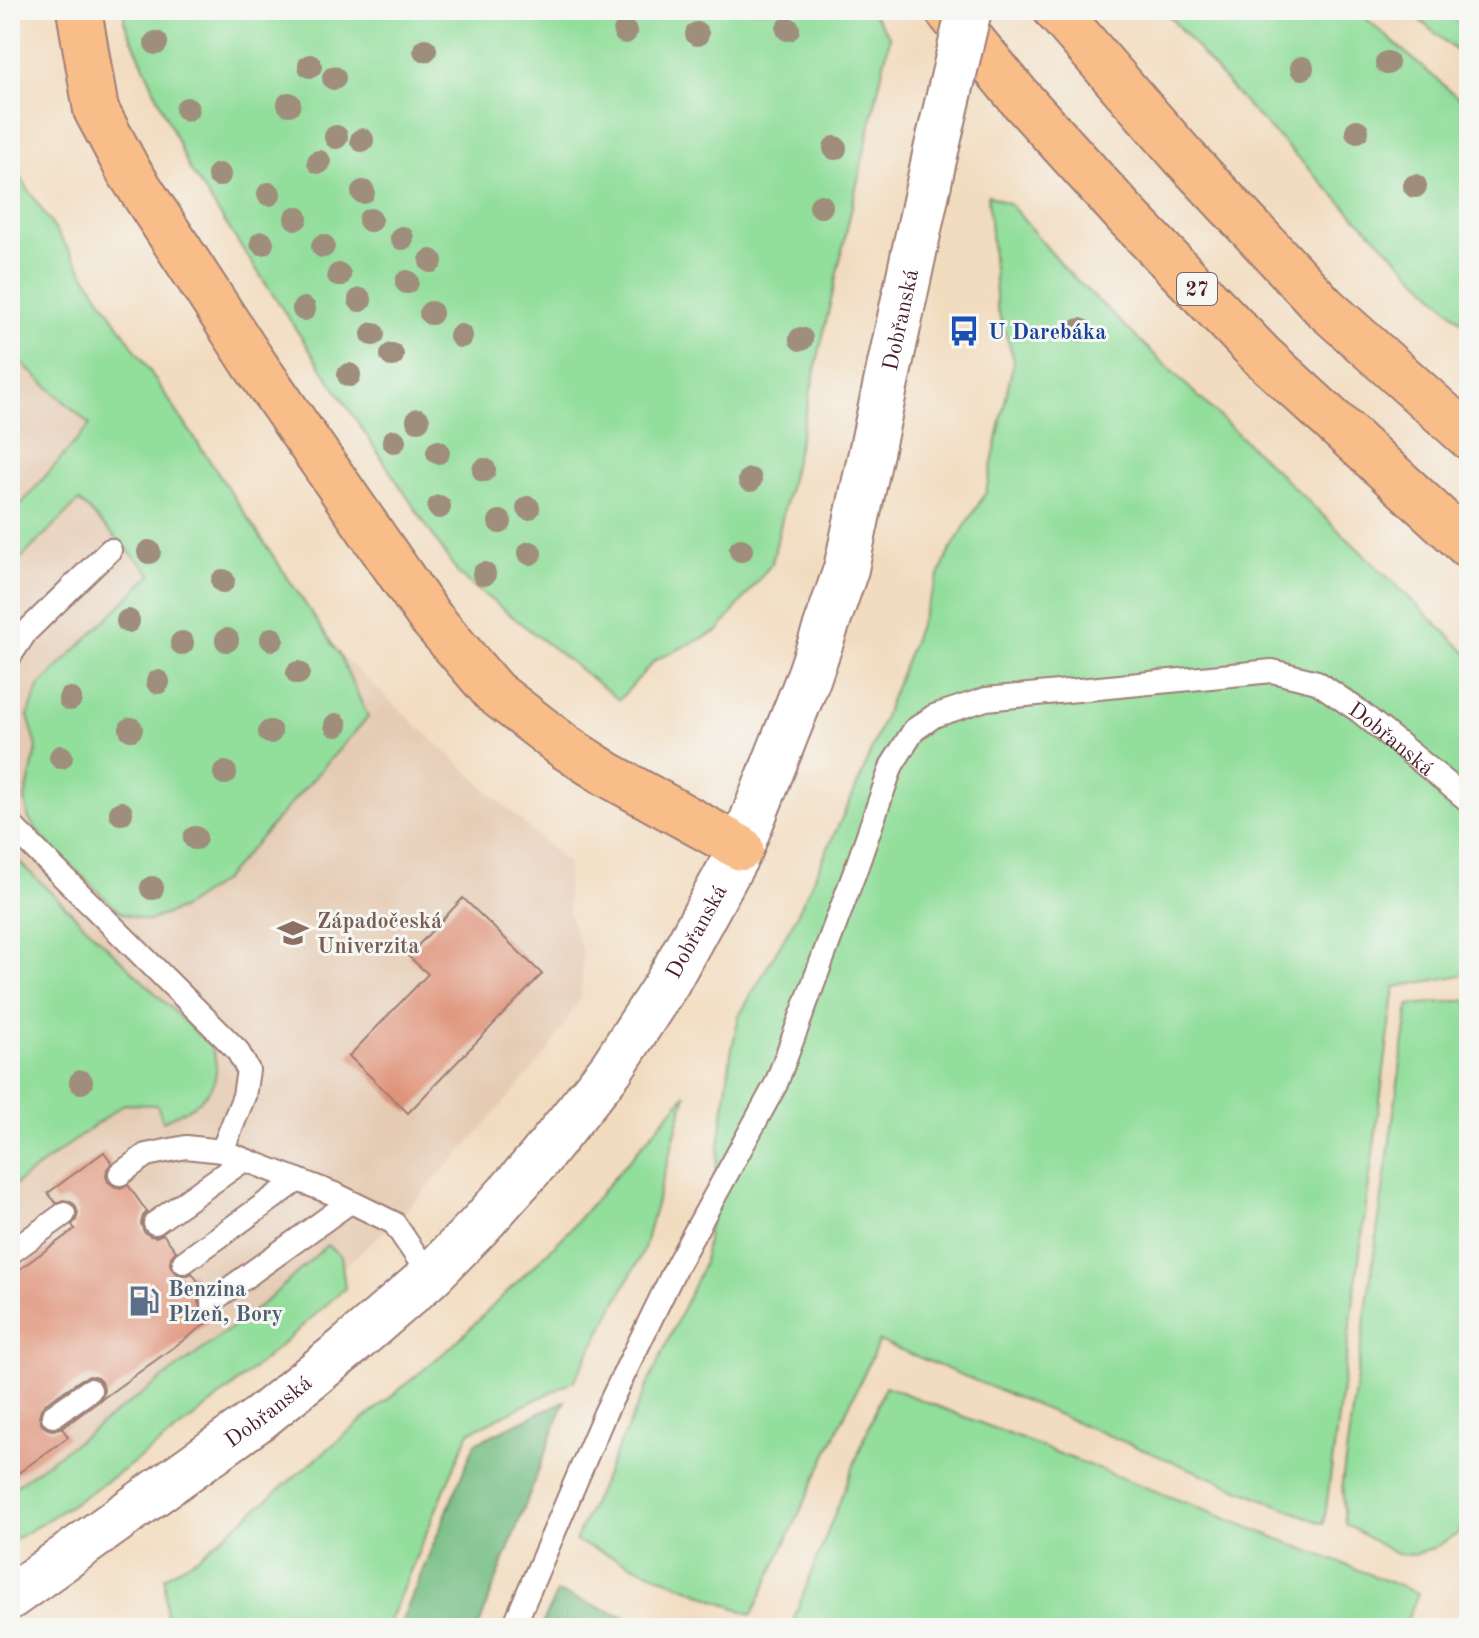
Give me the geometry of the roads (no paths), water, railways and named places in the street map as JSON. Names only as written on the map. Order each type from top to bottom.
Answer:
[{"type":"main road","points":[[79,10],[96,110],[128,170],[253,362],[429,616],[494,692],[565,747],[607,774],[741,848]]},
{"type":"main road","name":"27","points":[[947,10],[1019,97],[1127,216],[1262,356],[1469,546]]},
{"type":"main road","points":[[1056,10],[1182,155],[1324,307],[1469,437]]},
{"type":"street","name":"Dobřanská","points":[[10,1597],[260,1418],[430,1276],[539,1159],[611,1069],[667,983],[741,848],[808,679],[846,569],[969,10]]},
{"type":"lane","points":[[10,656],[26,632],[110,550]]},
{"type":"lane","name":"Dobřanská","points":[[513,1628],[605,1413],[678,1263],[776,1084],[892,765],[914,730],[934,716],[986,699],[1272,671],[1317,682],[1359,711],[1469,801]]},
{"type":"lane","points":[[10,824],[237,1050],[248,1070],[244,1096],[222,1151]]},
{"type":"lane","points":[[120,1174],[146,1155],[186,1147],[222,1151],[298,1180],[394,1223],[430,1276]]},
{"type":"lane","points":[[155,1223],[244,1160]]},
{"type":"lane","points":[[184,1262],[298,1180]]},
{"type":"lane","points":[[212,1301],[350,1202]]},
{"type":"lane","points":[[21,1253],[64,1214]]},
{"type":"lane","points":[[53,1416],[90,1390]]},
{"type":"place","name":"U Darebáka","points":[[964,331]]},
{"type":"place","name":"Západočeská Univerzita","points":[[293,933]]},
{"type":"place","name":"Benzina Plzeň, Bory","points":[[144,1301]]}]
